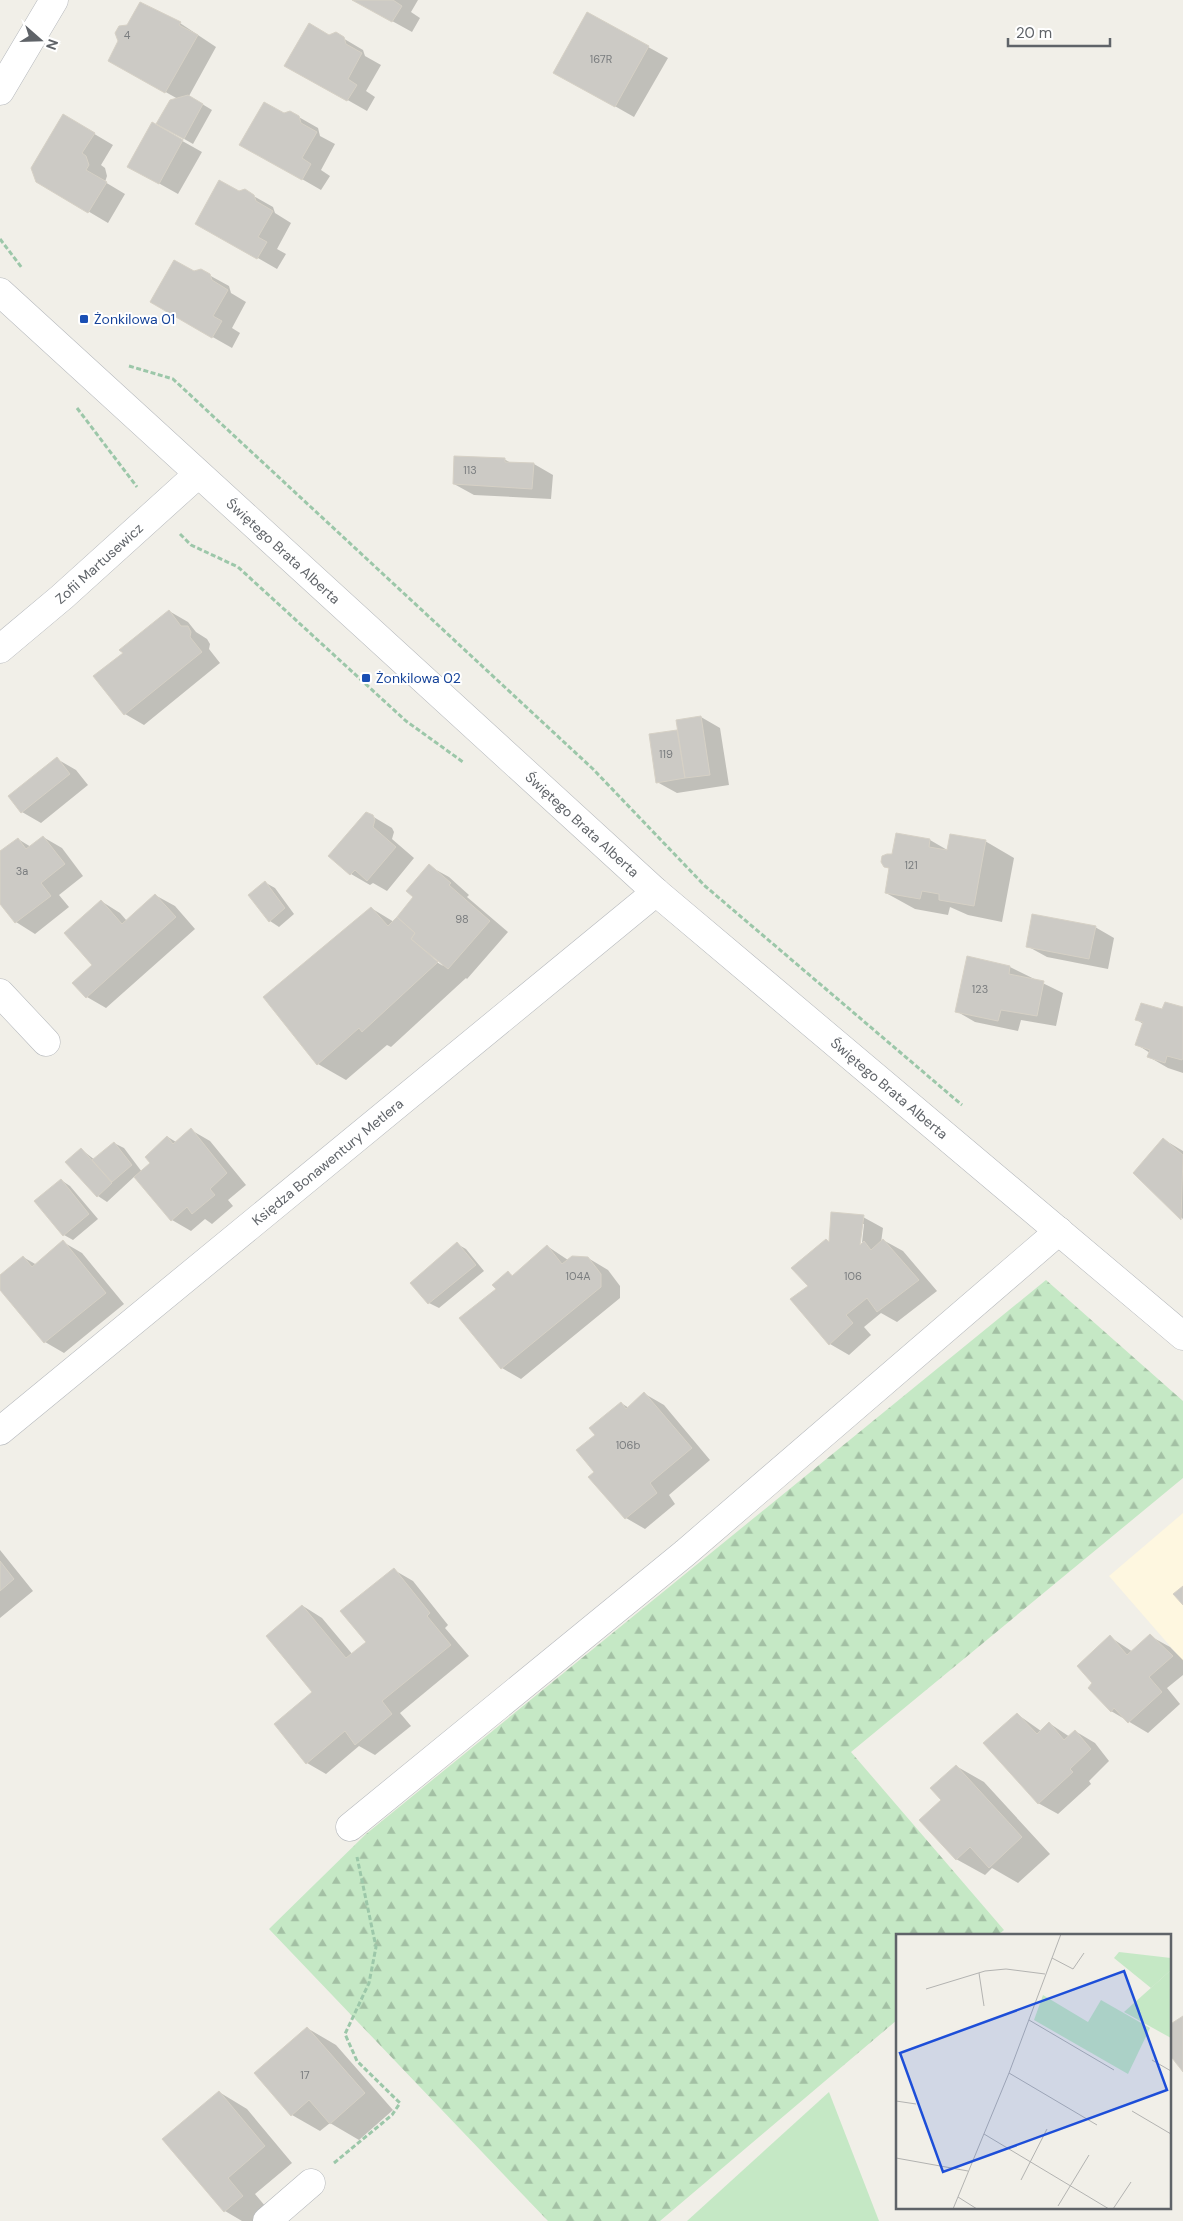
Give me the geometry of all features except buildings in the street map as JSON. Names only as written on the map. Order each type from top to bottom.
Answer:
[{"type":"street","points":[[0,91],[54,0]]},
{"type":"street","name":"Świętego Brata Alberta","points":[[0,292],[197,475],[656,892],[1183,1336]]},
{"type":"street","name":"Zofii Martusewicz","points":[[0,650],[70,591],[197,475]]},
{"type":"street","name":"Księdza Bonawentury Metlera","points":[[0,1431],[656,892]]},
{"type":"street","points":[[0,993],[46,1042]]},
{"type":"street","points":[[350,1828],[685,1553],[1059,1231]]},
{"type":"street","points":[[267,2221],[311,2183]]},
{"type":"path","points":[[0,239],[26,273]]},
{"type":"path","points":[[122,364],[173,379],[593,769],[705,886],[963,1106]]},
{"type":"path","points":[[311,2183],[392,2115],[400,2102],[357,2061],[345,2034],[369,1983],[376,1947],[350,1828]]},
{"type":"shaded area","points":[[1183,1513],[1183,1661],[1109,1576]]},
{"type":"green space","points":[[1046,1280],[1183,1401],[1183,1478],[851,1752],[1004,1930],[999,1934],[896,1934],[896,2021],[660,2221],[548,2221],[269,1929],[366,1834]]},
{"type":"green space","points":[[829,2092],[879,2221],[687,2221]]},
{"type":"place","name":"Żonkilowa 01","points":[[84,319]]},
{"type":"place","name":"Żonkilowa 02","points":[[366,678]]}]
